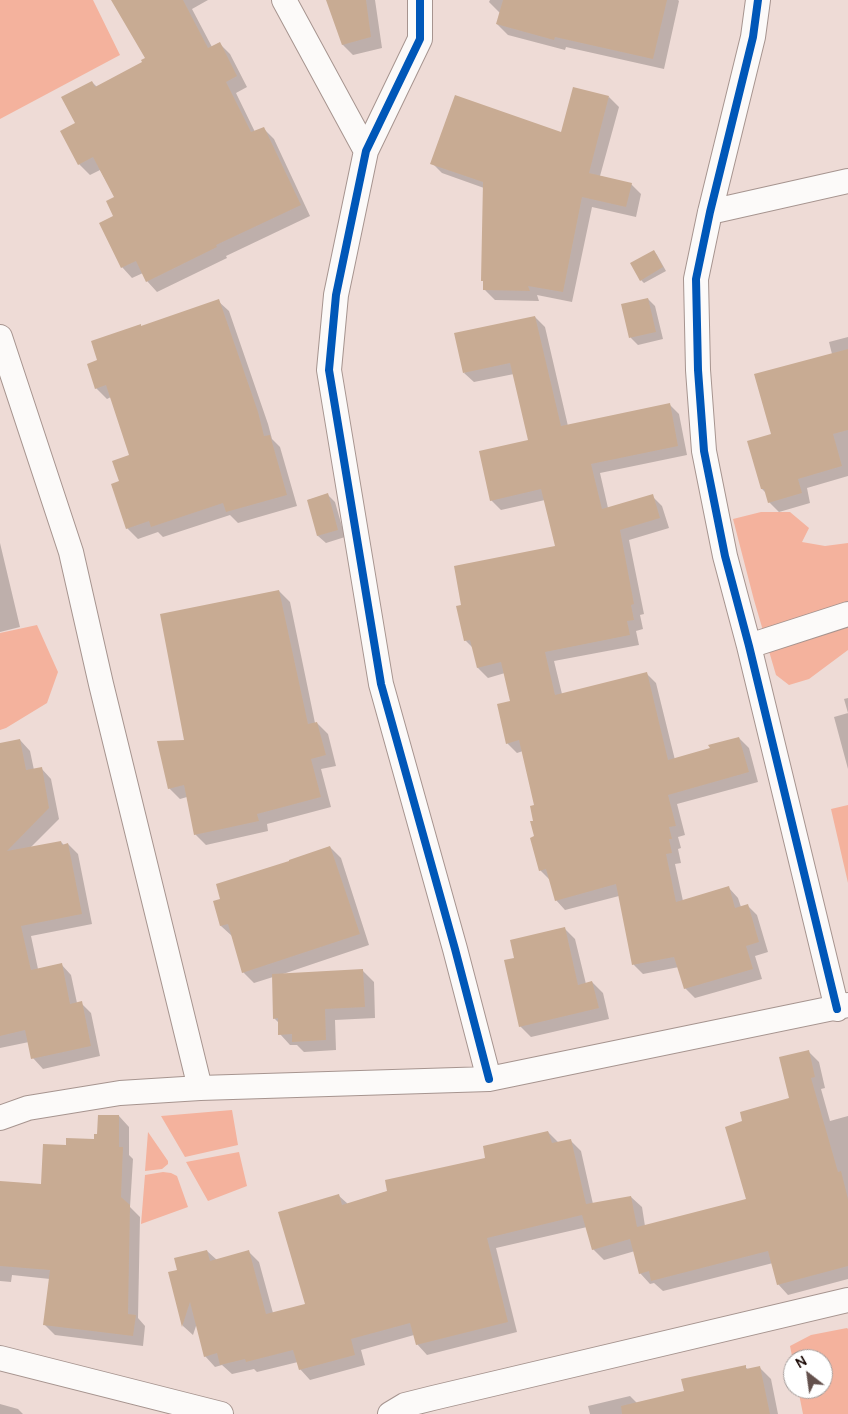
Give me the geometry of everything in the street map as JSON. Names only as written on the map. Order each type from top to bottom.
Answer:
[{"type":"street","points":[[284,0],[366,151]]},
{"type":"street","points":[[420,0],[420,39],[366,151],[336,295],[329,370],[381,684],[456,949],[489,1079]]},
{"type":"street","points":[[0,1118],[28,1108],[120,1093],[200,1088],[489,1079],[842,1007],[725,556],[704,451],[698,370],[696,279],[710,212],[754,37],[758,0]]},
{"type":"street","points":[[710,212],[848,180]]},
{"type":"street","points":[[0,337],[71,552],[101,684],[200,1088]]},
{"type":"street","points":[[749,646],[848,614]]},
{"type":"street","points":[[390,1414],[405,1405],[433,1398],[848,1300]]},
{"type":"street","points":[[0,1358],[221,1414]]},
{"type":"shaded area","points":[[0,0],[93,0],[120,55],[0,119]]},
{"type":"shaded area","points":[[761,512],[790,512],[809,528],[802,542],[825,546],[848,543],[848,650],[809,679],[789,685],[776,675],[733,519]]},
{"type":"shaded area","points":[[37,625],[58,672],[47,703],[0,730],[0,633]]},
{"type":"shaded area","points":[[848,805],[848,883],[831,809]]},
{"type":"shaded area","points":[[232,1110],[238,1145],[185,1157],[161,1116]]},
{"type":"shaded area","points":[[148,1132],[168,1161],[168,1164],[162,1169],[145,1171]]},
{"type":"shaded area","points":[[239,1152],[247,1186],[208,1201],[186,1162]]},
{"type":"shaded area","points":[[163,1172],[177,1176],[188,1207],[141,1224],[145,1175]]},
{"type":"shaded area","points":[[848,1329],[848,1414],[803,1414],[800,1399],[833,1399],[833,1349],[791,1349],[790,1346],[811,1335]]},
{"type":"building","points":[[111,0],[183,0],[208,48],[220,42],[237,76],[226,82],[251,132],[264,127],[301,205],[216,245],[217,247],[146,282],[136,261],[121,268],[99,223],[113,216],[106,201],[114,197],[93,157],[78,165],[60,131],[75,123],[61,97],[92,81],[95,87],[142,62],[141,60],[145,58]]},
{"type":"building","points":[[326,0],[366,0],[371,37],[342,45]]},
{"type":"building","points":[[503,0],[667,0],[653,59],[555,37],[554,40],[496,24]]},
{"type":"building","points":[[573,87],[609,96],[589,173],[632,183],[626,207],[582,197],[563,292],[528,286],[530,291],[483,290],[483,281],[481,281],[483,182],[430,164],[455,95],[561,132]]},
{"type":"building","points":[[654,250],[663,267],[640,281],[630,263]]},
{"type":"building","points":[[648,298],[656,332],[629,338],[621,304]]},
{"type":"building","points":[[219,299],[258,412],[264,436],[270,435],[287,495],[226,512],[223,503],[151,527],[149,521],[126,529],[111,484],[119,481],[112,461],[129,455],[106,385],[95,389],[87,364],[97,360],[91,341]]},
{"type":"building","points":[[535,316],[561,426],[670,403],[678,446],[591,464],[602,509],[653,494],[660,518],[620,530],[634,604],[631,605],[634,620],[627,621],[630,635],[545,652],[555,695],[647,672],[668,760],[710,748],[708,745],[739,737],[749,772],[668,795],[676,826],[669,827],[672,839],[669,839],[672,853],[666,854],[676,902],[729,886],[735,908],[748,904],[759,942],[746,946],[753,969],[684,989],[674,957],[632,965],[616,884],[555,901],[546,869],[539,871],[530,838],[534,836],[530,821],[533,821],[530,806],[534,805],[519,740],[506,744],[497,704],[510,701],[501,662],[477,668],[470,640],[464,641],[456,606],[461,605],[454,566],[555,546],[541,489],[490,501],[479,451],[528,440],[510,363],[463,373],[454,333]]},
{"type":"building","points":[[848,349],[848,430],[833,434],[842,466],[798,479],[802,493],[768,503],[764,489],[761,489],[747,441],[771,434],[754,374]]},
{"type":"building","points":[[328,493],[338,530],[317,536],[307,500]]},
{"type":"building","points":[[279,590],[308,724],[317,722],[326,755],[311,759],[321,797],[257,814],[259,821],[194,835],[184,785],[168,789],[157,741],[184,740],[160,614]]},
{"type":"building","points":[[20,739],[26,770],[42,767],[49,808],[7,851],[61,841],[62,845],[68,843],[82,914],[21,926],[31,970],[62,963],[70,1004],[82,1001],[91,1046],[31,1059],[25,1030],[0,1036],[0,743]]},
{"type":"building","points":[[330,846],[360,934],[242,973],[228,924],[220,926],[213,901],[220,899],[216,884]]},
{"type":"building","points":[[565,927],[578,985],[592,981],[599,1008],[519,1027],[504,960],[514,958],[510,940]]},
{"type":"building","points":[[363,969],[365,1007],[325,1009],[326,1040],[292,1042],[292,1034],[278,1035],[278,1018],[273,1019],[272,974]]},
{"type":"building","points":[[809,1050],[815,1077],[811,1078],[838,1172],[841,1171],[848,1199],[848,1266],[777,1285],[768,1251],[651,1281],[649,1271],[639,1274],[630,1239],[592,1250],[582,1215],[487,1238],[508,1322],[416,1345],[410,1323],[351,1339],[355,1355],[299,1370],[293,1350],[246,1362],[245,1359],[220,1365],[217,1353],[204,1357],[190,1302],[182,1327],[168,1272],[177,1270],[174,1258],[207,1250],[210,1261],[249,1250],[266,1314],[305,1304],[278,1212],[339,1194],[342,1205],[387,1191],[385,1180],[485,1158],[483,1146],[548,1131],[552,1143],[571,1139],[586,1204],[631,1196],[637,1227],[746,1199],[725,1127],[742,1121],[740,1112],[789,1098],[779,1057]]},
{"type":"building","points":[[98,1115],[119,1115],[119,1147],[123,1147],[121,1197],[130,1205],[128,1314],[136,1315],[133,1336],[43,1325],[50,1270],[0,1266],[0,1181],[41,1184],[43,1144],[66,1145],[66,1138],[94,1139],[94,1134],[97,1134]]},
{"type":"building","points":[[746,1365],[746,1369],[760,1366],[770,1414],[622,1414],[621,1406],[684,1391],[681,1379]]},
{"type":"cycle path","points":[[420,0],[420,39],[366,151],[336,295],[329,370],[381,684],[489,1079]]},
{"type":"cycle path","points":[[758,0],[753,37],[710,212],[696,279],[698,370],[704,451],[725,556],[749,646],[837,1009]]}]
